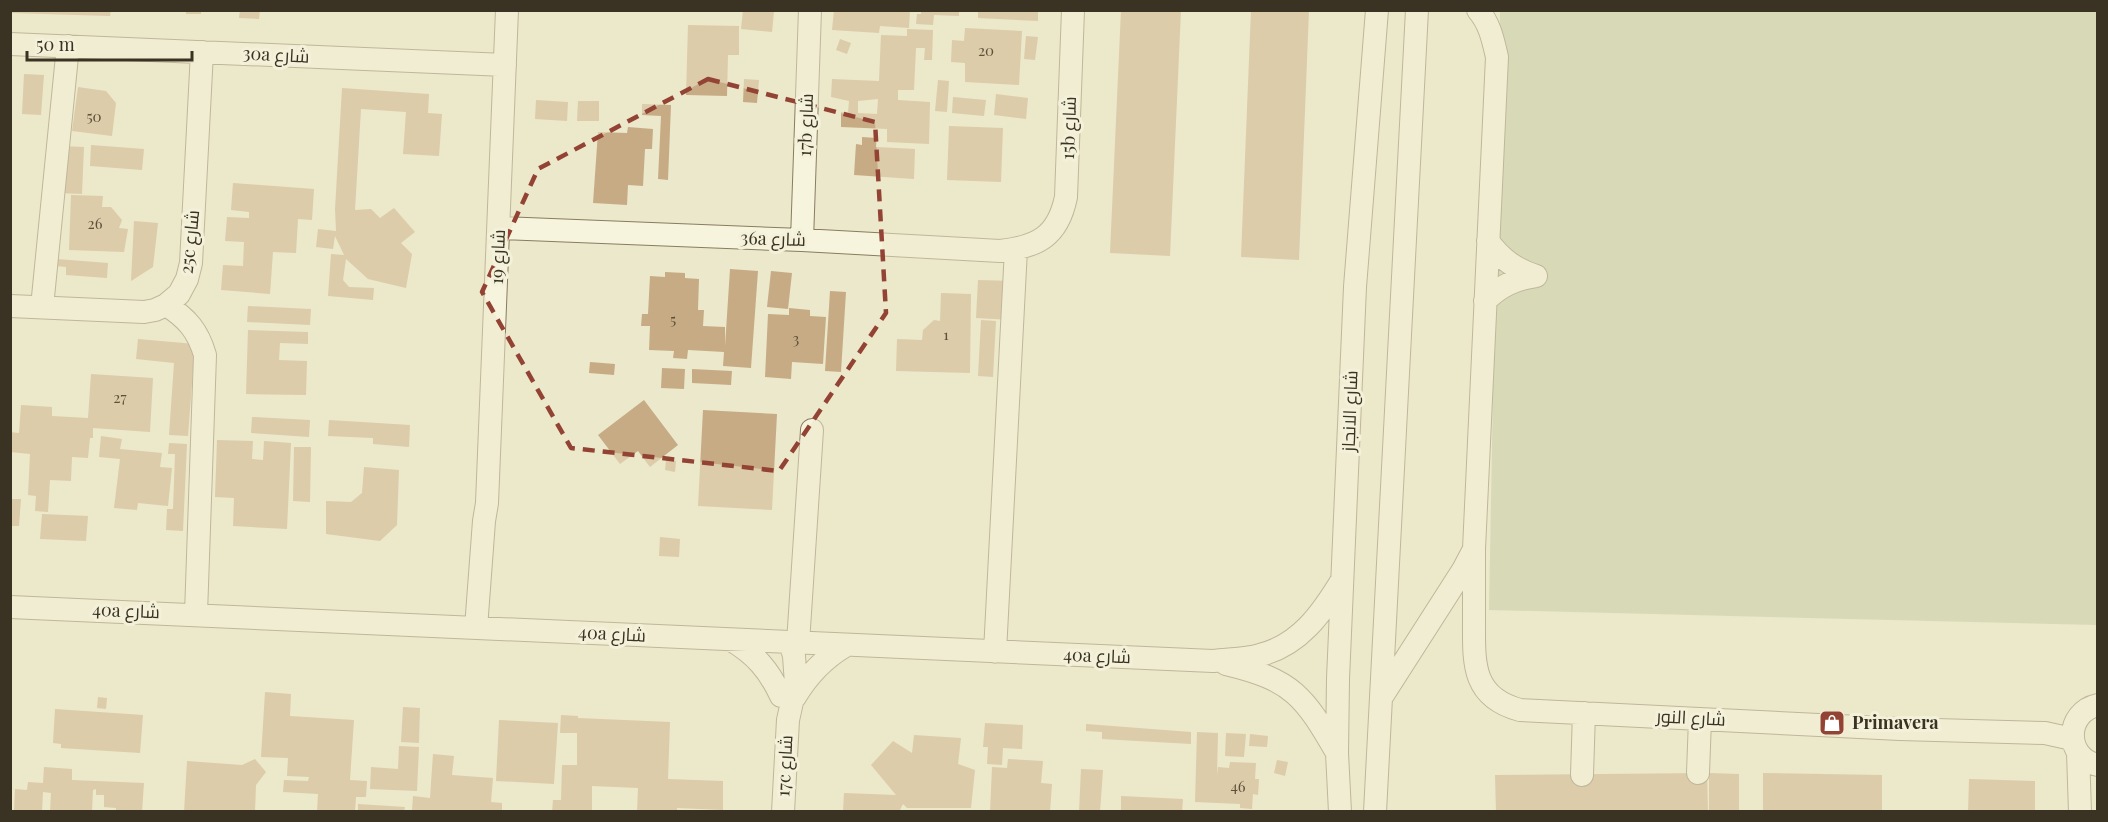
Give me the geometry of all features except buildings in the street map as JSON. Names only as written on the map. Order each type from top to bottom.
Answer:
[{"type":"street","name":"شارع 19","points":[[485,628],[483,521],[487,503],[507,10]]},
{"type":"street","name":"17b شارع","points":[[802,240],[810,10]]},
{"type":"street","name":"15b شارع","points":[[1044,238],[1056,227],[1063,212],[1066,197],[1073,10]]},
{"type":"street","name":"شارع الانجاز","points":[[1340,812],[1338,753],[1342,580],[1355,287],[1377,10]]},
{"type":"street","points":[[1375,812],[1417,10]]},
{"type":"street","name":"شارع النور","points":[[1478,10],[1485,18],[1497,57],[1474,549],[1475,666],[1490,696],[1500,703],[1520,710],[1900,729],[2045,733],[2075,738]]},
{"type":"street","name":"30a شارع","points":[[10,44],[505,65]]},
{"type":"street","points":[[42,307],[68,46]]},
{"type":"street","name":"25c شارع","points":[[166,305],[179,294],[187,279],[191,263],[202,52]]},
{"type":"street","name":"36a شارع","points":[[499,228],[802,240],[1000,251],[1030,245],[1044,238]]},
{"type":"street","points":[[1485,301],[1508,283],[1536,276],[1503,260],[1488,241]]},
{"type":"street","points":[[994,652],[1016,249]]},
{"type":"street","points":[[10,306],[144,312],[166,305],[192,325],[201,340],[205,355],[196,614]]},
{"type":"street","name":"17c شارع","points":[[783,812],[788,697],[796,670],[794,643],[812,430]]},
{"type":"street","points":[[1380,699],[1463,570],[1474,549]]},
{"type":"street","name":"40a شارع","points":[[10,607],[1213,661],[1259,656],[1290,642],[1314,622],[1342,580]]},
{"type":"street","points":[[730,639],[761,662],[788,697]]},
{"type":"street","name":"17c شارع","points":[[788,697],[816,668],[845,646]]},
{"type":"street","name":"40a شارع","points":[[1213,661],[1269,676],[1296,692],[1308,706],[1338,753]]},
{"type":"street","points":[[2080,812],[2075,738],[2086,709],[2097,705]]},
{"type":"street","points":[[1582,776],[1584,713]]},
{"type":"street","points":[[1698,773],[1700,719]]},
{"type":"street","points":[[2075,738],[2084,759],[2097,765]]},
{"type":"highlighted area","points":[[708,79],[875,122],[886,313],[779,471],[571,448],[482,292],[538,169]]},
{"type":"green space","points":[[1500,11],[2097,11],[2097,625],[1489,610]]},
{"type":"place","name":"Primavera","points":[[1832,723]]}]
